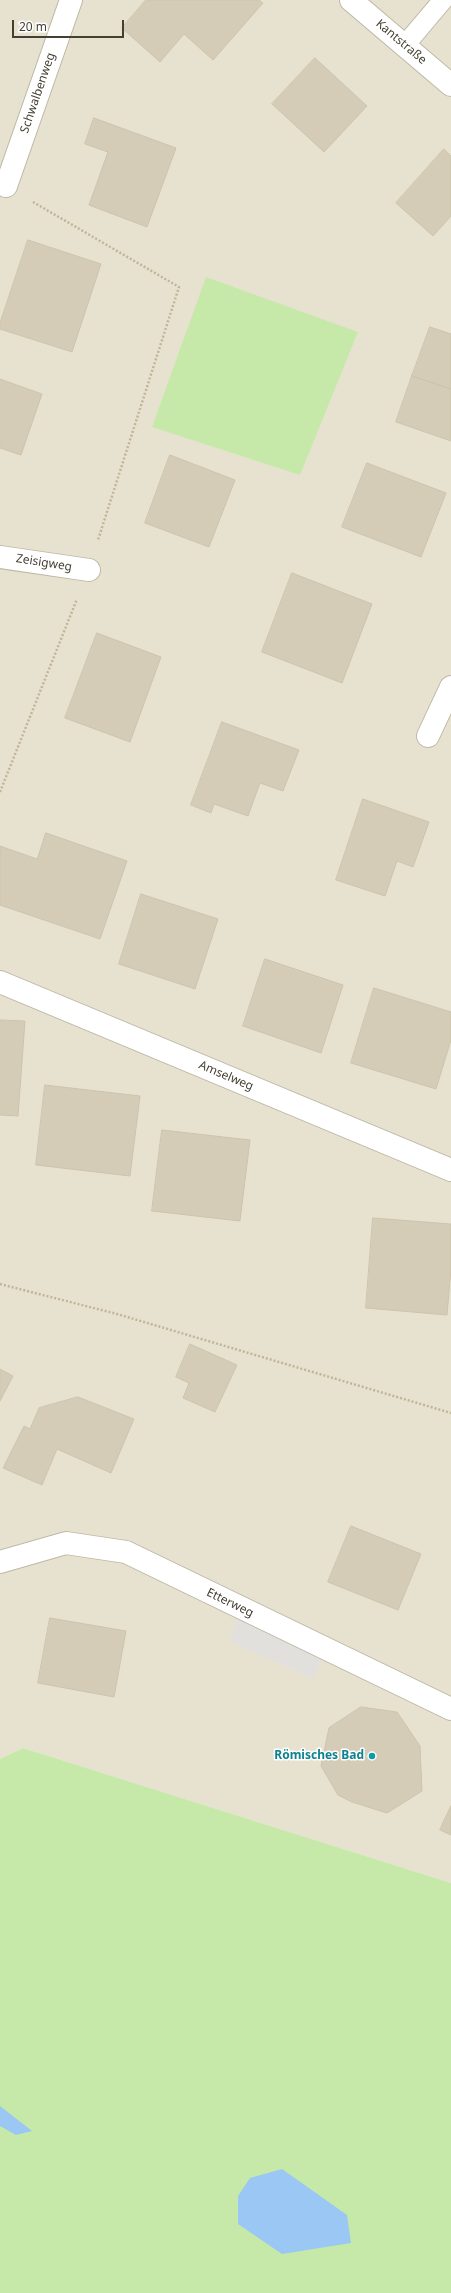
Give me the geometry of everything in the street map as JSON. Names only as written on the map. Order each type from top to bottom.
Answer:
[{"type":"street","name":"Schwalbenweg","points":[[6,186],[71,0]]},
{"type":"street","name":"Kantstraße","points":[[351,0],[451,85]]},
{"type":"street","name":"Zeisigweg","points":[[0,556],[89,570]]},
{"type":"street","points":[[428,736],[451,687]]},
{"type":"street","name":"Amselweg","points":[[0,982],[451,1170]]},
{"type":"street","name":"Etterweg","points":[[0,1562],[66,1543],[126,1552],[451,1709]]},
{"type":"lane","points":[[405,45],[443,0]]},
{"type":"path","points":[[0,792],[89,570],[179,287],[6,186]]},
{"type":"path","points":[[0,1284],[117,1314],[451,1413]]},
{"type":"shaded area","points":[[0,0],[451,0],[451,1883],[23,1748],[0,1759]]},
{"type":"shaded area","points":[[241,1608],[327,1649],[313,1679],[229,1641]]},
{"type":"green space","points":[[206,277],[358,332],[300,475],[152,427]]},
{"type":"green space","points":[[23,1748],[451,1883],[451,2293],[0,2293],[0,1759]]},
{"type":"water","points":[[0,2106],[32,2131],[16,2135],[0,2126]]},
{"type":"water","points":[[282,2169],[347,2215],[351,2243],[282,2254],[238,2224],[238,2196],[250,2178]]},
{"type":"building","points":[[146,0],[259,0],[263,3],[213,60],[184,34],[160,62],[122,28]]},
{"type":"building","points":[[315,58],[367,106],[324,152],[272,104]]},
{"type":"building","points":[[94,118],[176,148],[147,227],[89,205],[108,152],[85,144]]},
{"type":"building","points":[[444,149],[451,156],[451,216],[433,236],[396,203]]},
{"type":"building","points":[[28,240],[101,264],[72,352],[0,329],[0,323]]},
{"type":"building","points":[[430,327],[451,334],[451,389],[412,376]]},
{"type":"building","points":[[412,376],[451,389],[451,441],[396,422]]},
{"type":"building","points":[[0,379],[42,394],[21,455],[0,448]]},
{"type":"building","points":[[170,455],[235,480],[209,547],[145,523]]},
{"type":"building","points":[[367,463],[446,493],[421,557],[342,527]]},
{"type":"building","points":[[292,573],[372,604],[342,683],[262,652]]},
{"type":"building","points":[[97,633],[161,657],[130,742],[65,718]]},
{"type":"building","points":[[222,722],[299,750],[283,791],[260,783],[248,816],[214,804],[211,813],[191,805]]},
{"type":"building","points":[[363,799],[429,822],[413,867],[397,861],[385,896],[336,880]]},
{"type":"building","points":[[46,833],[127,861],[100,939],[0,905],[0,846],[37,859]]},
{"type":"building","points":[[141,894],[218,919],[195,989],[119,964]]},
{"type":"building","points":[[265,959],[343,985],[321,1053],[243,1026]]},
{"type":"building","points":[[374,988],[451,1012],[451,1040],[436,1089],[351,1063]]},
{"type":"building","points":[[0,1020],[25,1021],[18,1116],[0,1115]]},
{"type":"building","points":[[45,1085],[140,1096],[130,1176],[36,1165]]},
{"type":"building","points":[[162,1130],[250,1140],[240,1221],[152,1211]]},
{"type":"building","points":[[373,1218],[451,1224],[451,1269],[447,1315],[366,1308]]},
{"type":"building","points":[[190,1344],[237,1365],[215,1412],[183,1398],[189,1383],[176,1377]]},
{"type":"building","points":[[0,1369],[13,1376],[0,1401]]},
{"type":"building","points":[[78,1397],[134,1419],[111,1473],[57,1449],[42,1485],[3,1468],[24,1426],[30,1429],[39,1408]]},
{"type":"building","points":[[351,1526],[421,1554],[398,1610],[328,1582]]},
{"type":"building","points":[[50,1618],[126,1631],[114,1697],[38,1683]]},
{"type":"building","name":"Römisches Bad","points":[[361,1707],[397,1712],[420,1746],[422,1791],[387,1813],[352,1802],[338,1795],[321,1766],[329,1728]]},
{"type":"building","points":[[451,1806],[451,1835],[440,1830]]},
{"type":"place","name":"Römisches Bad","points":[[372,1756]]}]
